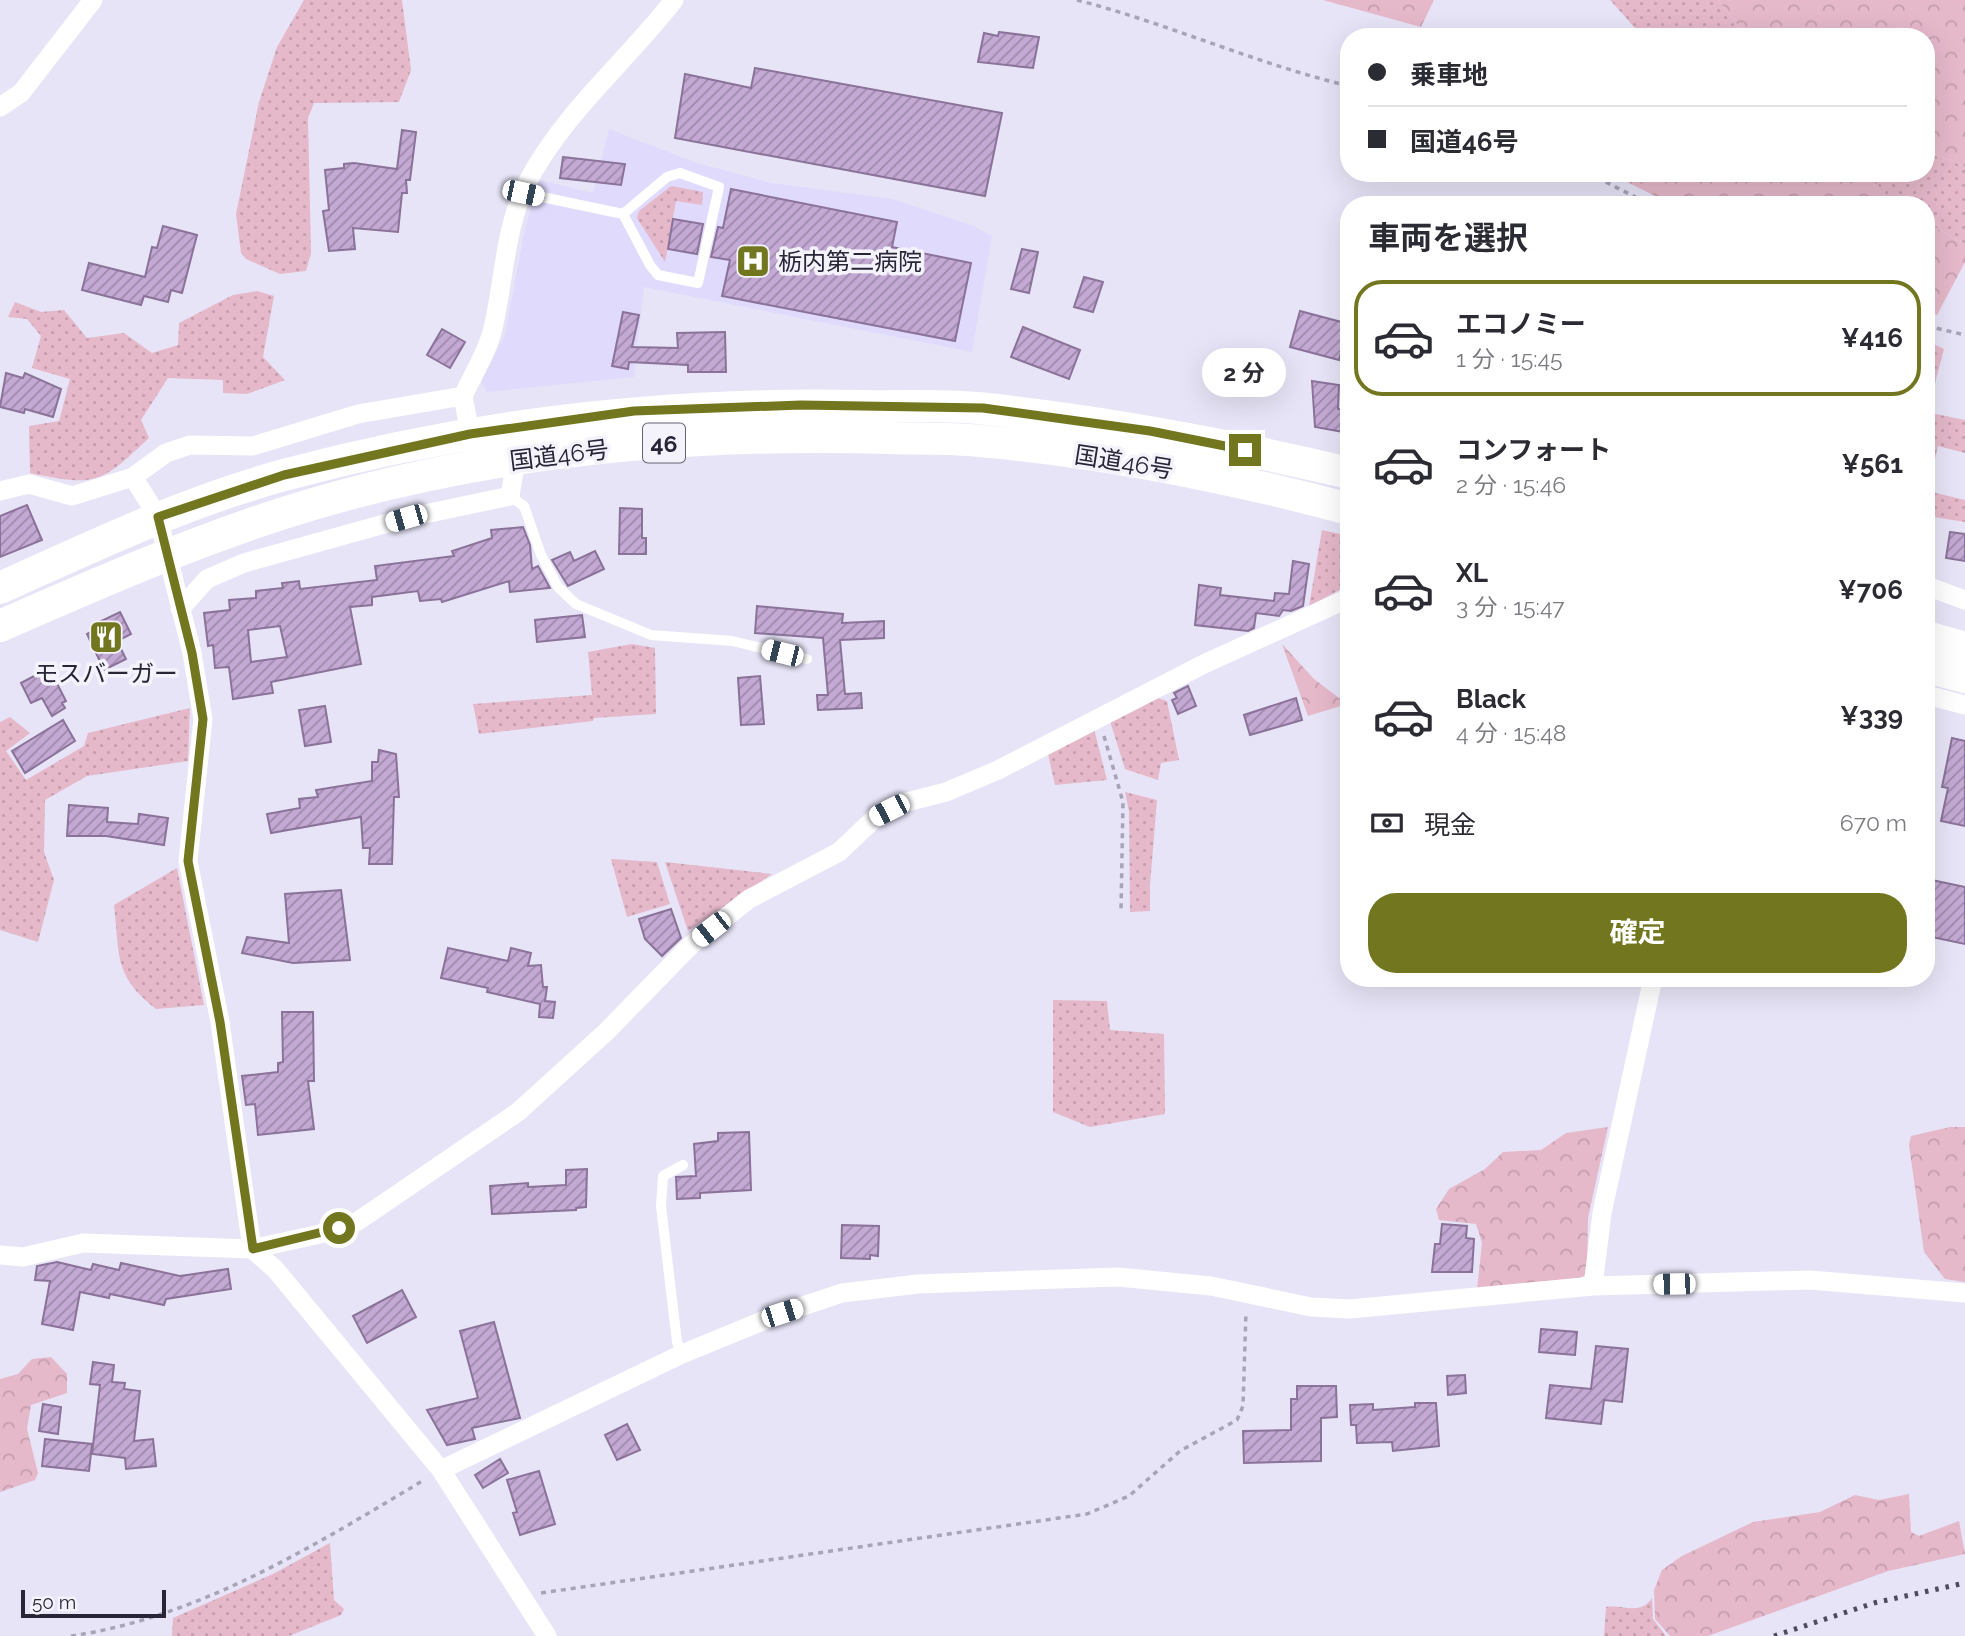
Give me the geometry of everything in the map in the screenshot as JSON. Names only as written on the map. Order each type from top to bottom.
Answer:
[{"type":"highway","name":"国道46号","points":[[0,588],[158,517],[284,475],[470,434],[634,411],[801,405],[983,408],[1150,431],[1340,471]]},
{"type":"highway","name":"国道46号","points":[[0,626],[166,553],[287,512],[379,487],[516,459],[636,445],[801,435],[980,441],[1143,463],[1267,488],[1340,507]]},
{"type":"highway","points":[[1935,640],[1965,648]]},
{"type":"highway","points":[[1935,669],[1965,677]]},
{"type":"street","points":[[0,107],[21,93],[93,0]]},
{"type":"street","points":[[470,434],[463,396],[493,331],[513,225],[527,183],[576,110],[643,40],[674,0]]},
{"type":"street","points":[[0,491],[29,484],[72,496],[133,477],[166,453],[190,445],[253,446],[358,414],[463,396]]},
{"type":"street","points":[[180,608],[207,579],[244,563],[406,518],[510,496],[516,459]]},
{"type":"street","points":[[133,477],[158,517],[192,653],[203,719],[188,861],[220,1022],[253,1249],[275,1269],[441,1470],[547,1636]]},
{"type":"street","points":[[1935,589],[1965,600]]},
{"type":"street","points":[[0,1255],[23,1257],[83,1243],[253,1249],[320,1234],[358,1221],[518,1112],[606,1032],[692,944],[749,899],[780,880],[811,869],[839,852],[876,817],[903,803],[946,792],[998,771],[1204,664],[1340,602]]},
{"type":"street","points":[[1935,697],[1965,705]]},
{"type":"street","points":[[1592,1286],[1602,1213],[1651,987]]},
{"type":"street","points":[[441,1470],[682,1354],[782,1313],[842,1293],[918,1284],[1118,1276],[1211,1286],[1311,1307],[1350,1309],[1592,1286],[1810,1280],[1965,1293]]},
{"type":"lane","points":[[680,173],[719,187],[698,283],[658,275],[623,214],[667,177],[680,173]]},
{"type":"lane","points":[[523,193],[623,214]]},
{"type":"lane","points":[[510,496],[524,506],[541,555],[558,587],[576,604],[651,635],[732,641],[807,659]]},
{"type":"lane","points":[[682,1354],[677,1342],[661,1206],[663,1176],[683,1165]]},
{"type":"path","points":[[1077,0],[1133,15],[1307,76],[1340,84]]},
{"type":"path","points":[[1606,182],[1633,196]]},
{"type":"path","points":[[1935,328],[1965,335]]},
{"type":"path","points":[[1098,719],[1122,802],[1121,910]]},
{"type":"path","points":[[522,1596],[1087,1514],[1129,1496],[1180,1451],[1237,1420],[1243,1406],[1247,1293]]},
{"type":"path","points":[[71,1636],[169,1610],[271,1569],[441,1470]]},
{"type":"shaded area","name":"栃内第二病院","points":[[609,129],[694,162],[771,183],[893,199],[974,226],[992,236],[972,352],[644,287],[634,377],[487,392],[481,382],[505,334],[525,228],[539,180],[593,193]]},
{"type":"green space","points":[[304,0],[402,0],[411,70],[399,102],[314,103],[308,118],[311,253],[306,271],[280,274],[246,259],[241,253],[236,214],[259,102],[277,47]]},
{"type":"green space","points":[[1323,0],[1434,0],[1421,27]]},
{"type":"green space","points":[[1610,0],[1718,0],[1740,28],[1635,28]]},
{"type":"green space","points":[[1718,0],[1965,0],[1965,167],[1935,154],[1935,28],[1740,28]]},
{"type":"green space","points":[[1935,154],[1965,167],[1965,244],[1935,227],[1935,196],[1885,196],[1875,182],[1935,182]]},
{"type":"green space","points":[[1627,182],[1876,182],[1886,196],[1655,196]]},
{"type":"green space","points":[[671,186],[703,192],[702,205],[676,201],[665,262],[637,218],[639,211]]},
{"type":"green space","points":[[1935,227],[1965,244],[1965,262],[1937,315]]},
{"type":"green space","points":[[257,291],[274,296],[263,357],[285,380],[247,394],[223,393],[223,380],[168,378],[141,420],[149,438],[119,465],[96,478],[84,480],[30,473],[29,426],[59,421],[70,379],[32,368],[41,336],[27,319],[8,317],[15,302],[41,312],[64,310],[87,338],[124,333],[152,353],[178,345],[179,323],[233,295]]},
{"type":"green space","points":[[1935,345],[1944,349],[1935,383]]},
{"type":"green space","points":[[1935,414],[1965,420],[1965,453],[1938,446],[1935,460]]},
{"type":"green space","points":[[1935,493],[1965,500],[1965,522],[1935,517]]},
{"type":"green space","points":[[1322,530],[1340,534],[1340,590],[1309,606]]},
{"type":"green space","points":[[632,644],[655,648],[656,714],[594,718],[593,721],[479,734],[473,704],[592,695],[588,652]]},
{"type":"green space","points":[[1282,644],[1314,679],[1340,699],[1340,706],[1308,716]]},
{"type":"green space","points":[[1155,697],[1167,701],[1179,760],[1161,763],[1158,780],[1125,769],[1110,721]]},
{"type":"green space","points":[[190,708],[188,761],[87,776],[45,800],[44,852],[54,880],[38,942],[0,930],[0,722],[10,717],[30,733],[6,751],[26,780],[84,746],[88,733]]},
{"type":"green space","points":[[1094,729],[1107,780],[1055,785],[1048,754]]},
{"type":"green space","points":[[1125,792],[1157,800],[1150,911],[1130,912],[1129,811]]},
{"type":"green space","points":[[611,859],[657,862],[670,904],[627,917]]},
{"type":"green space","points":[[665,862],[772,874],[688,931]]},
{"type":"green space","points":[[177,868],[204,1005],[156,1009],[142,997],[125,975],[119,951],[114,905]]},
{"type":"green space","points":[[1053,1000],[1107,1001],[1110,1030],[1164,1034],[1165,1114],[1090,1127],[1053,1112]]},
{"type":"green space","points":[[1608,1127],[1588,1218],[1587,1274],[1580,1278],[1477,1289],[1482,1243],[1476,1224],[1439,1220],[1436,1209],[1449,1189],[1485,1169],[1503,1152],[1541,1150],[1566,1133]]},
{"type":"green space","points":[[1950,1127],[1965,1127],[1965,1282],[1945,1279],[1924,1252],[1909,1145],[1911,1136]]},
{"type":"green space","points":[[51,1357],[67,1374],[67,1393],[31,1405],[27,1429],[38,1473],[35,1480],[0,1492],[0,1379],[18,1374],[32,1359]]},
{"type":"green space","points":[[1909,1494],[1911,1532],[1919,1536],[1959,1521],[1965,1554],[1888,1571],[1708,1636],[1670,1636],[1655,1619],[1654,1590],[1662,1570],[1682,1556],[1753,1522],[1820,1512],[1855,1495],[1879,1500]]},
{"type":"green space","points":[[330,1543],[334,1600],[344,1609],[341,1615],[289,1636],[172,1636],[173,1618],[273,1574]]},
{"type":"green space","points":[[1652,1598],[1653,1619],[1666,1636],[1604,1636],[1606,1607],[1637,1608]]},
{"type":"building","points":[[999,32],[1039,37],[1033,68],[978,62],[984,33],[998,36]]},
{"type":"building","points":[[755,68],[1002,113],[985,196],[675,138],[685,74],[751,88]]},
{"type":"building","points":[[402,130],[416,132],[410,180],[406,180],[407,193],[402,193],[398,232],[353,228],[355,249],[329,251],[323,211],[329,210],[325,170],[344,168],[344,164],[354,163],[397,169]]},
{"type":"building","points":[[563,157],[625,164],[621,185],[560,178]]},
{"type":"building","name":"栃内第二病院","points":[[731,189],[897,222],[892,247],[971,263],[955,341],[722,296],[730,260],[711,257],[718,227],[723,228]]},
{"type":"building","points":[[673,219],[703,224],[697,254],[668,249]]},
{"type":"building","points":[[163,226],[197,235],[182,293],[171,290],[168,302],[144,296],[141,305],[82,290],[89,263],[145,277],[152,247],[157,248]]},
{"type":"building","points":[[1022,249],[1038,252],[1029,293],[1011,289]]},
{"type":"building","points":[[1084,277],[1103,282],[1093,312],[1074,307]]},
{"type":"building","points":[[1300,311],[1340,322],[1339,360],[1290,347]]},
{"type":"building","points":[[623,312],[639,315],[632,347],[678,348],[677,333],[725,332],[726,372],[688,372],[688,365],[629,362],[628,369],[612,366]]},
{"type":"building","points":[[1023,327],[1080,350],[1069,379],[1011,357]]},
{"type":"building","points":[[442,329],[465,342],[450,368],[427,355]]},
{"type":"building","points":[[6,373],[23,378],[25,373],[61,389],[53,417],[25,409],[24,413],[0,407]]},
{"type":"building","points":[[1312,381],[1339,385],[1340,431],[1315,427]]},
{"type":"building","points":[[27,505],[42,540],[0,557],[0,516]]},
{"type":"building","points":[[620,508],[642,509],[642,538],[646,538],[646,554],[619,554]]},
{"type":"building","points":[[523,527],[530,545],[532,569],[538,566],[550,588],[510,592],[509,581],[442,602],[441,599],[420,601],[418,591],[372,597],[372,605],[350,607],[361,664],[271,682],[273,693],[233,699],[229,667],[215,668],[213,645],[208,646],[204,613],[230,610],[229,600],[256,598],[256,591],[283,588],[282,583],[299,581],[300,589],[377,580],[375,566],[454,556],[452,551],[492,538],[491,530]],"holes":[[[280,626],[287,657],[251,662],[248,630]]]},
{"type":"building","points":[[1950,532],[1965,534],[1965,561],[1946,558]]},
{"type":"building","points":[[595,551],[604,569],[568,586],[552,560],[570,552],[574,561]]},
{"type":"building","points":[[1293,561],[1309,564],[1303,606],[1291,611],[1283,610],[1279,616],[1256,613],[1254,628],[1248,631],[1195,625],[1199,585],[1221,588],[1220,595],[1274,601],[1275,593],[1289,594]]},
{"type":"building","points":[[757,606],[843,614],[842,623],[884,621],[884,638],[840,640],[845,694],[861,693],[862,708],[818,710],[817,695],[828,695],[823,638],[755,633]]},
{"type":"building","name":"モスバーガー","points":[[120,612],[131,634],[117,641],[126,659],[104,670],[87,634],[97,629],[95,624]]},
{"type":"building","points":[[582,615],[585,637],[537,642],[535,620]]},
{"type":"building","points":[[49,668],[66,701],[62,703],[65,708],[52,716],[42,698],[31,703],[21,683]]},
{"type":"building","points":[[760,676],[764,724],[741,725],[738,678]]},
{"type":"building","points":[[1188,686],[1196,706],[1178,714],[1172,700],[1177,698],[1174,693]]},
{"type":"building","points":[[1296,698],[1302,720],[1250,735],[1244,715]]},
{"type":"building","points":[[325,706],[331,742],[305,746],[299,710]]},
{"type":"building","points":[[63,720],[75,741],[25,773],[12,751]]},
{"type":"building","points":[[1952,738],[1965,741],[1965,826],[1941,821],[1948,788],[1942,787]]},
{"type":"building","points":[[379,750],[396,754],[399,797],[394,797],[392,864],[369,864],[370,848],[363,848],[361,817],[271,833],[267,814],[300,808],[299,799],[318,797],[316,790],[372,781],[372,762],[378,762]]},
{"type":"building","points":[[69,805],[108,808],[107,822],[138,824],[139,814],[168,818],[164,845],[106,836],[67,836]]},
{"type":"building","points":[[1935,881],[1965,887],[1965,944],[1935,938]]},
{"type":"building","points":[[341,890],[350,960],[293,963],[242,953],[247,937],[289,943],[285,894]]},
{"type":"building","points":[[671,909],[681,938],[662,956],[645,939],[639,919]]},
{"type":"building","points":[[448,948],[508,961],[511,948],[531,953],[528,966],[541,965],[543,987],[547,987],[545,1001],[555,1002],[553,1018],[539,1017],[540,1004],[487,992],[488,988],[441,978]]},
{"type":"building","points":[[282,1012],[313,1012],[314,1081],[308,1081],[314,1129],[258,1135],[255,1104],[246,1105],[242,1076],[278,1072],[278,1063],[283,1062]]},
{"type":"building","points":[[749,1132],[751,1190],[700,1193],[700,1198],[677,1199],[676,1177],[696,1176],[694,1144],[718,1141],[718,1133]]},
{"type":"building","points":[[587,1169],[586,1207],[576,1210],[492,1214],[490,1186],[528,1183],[528,1187],[566,1185],[566,1170]]},
{"type":"building","points":[[1442,1224],[1467,1226],[1466,1238],[1474,1239],[1472,1272],[1432,1272],[1435,1244],[1440,1244]]},
{"type":"building","points":[[842,1225],[879,1226],[878,1256],[870,1255],[870,1259],[841,1258]]},
{"type":"building","points":[[57,1262],[91,1270],[93,1264],[119,1270],[121,1263],[180,1276],[228,1269],[231,1289],[166,1299],[164,1305],[110,1294],[109,1298],[80,1292],[73,1330],[42,1324],[50,1281],[35,1280],[37,1266]]},
{"type":"building","points":[[402,1290],[416,1317],[367,1343],[353,1316]]},
{"type":"building","points":[[494,1322],[520,1418],[472,1428],[475,1439],[447,1445],[427,1410],[478,1398],[460,1331]]},
{"type":"building","points":[[1541,1329],[1577,1332],[1575,1355],[1539,1352]]},
{"type":"building","points":[[1596,1346],[1628,1349],[1622,1402],[1604,1400],[1601,1424],[1546,1418],[1550,1385],[1591,1389]]},
{"type":"building","points":[[93,1362],[114,1365],[112,1382],[125,1383],[124,1389],[140,1391],[134,1441],[153,1439],[156,1466],[126,1469],[125,1458],[92,1454],[100,1385],[90,1384]]},
{"type":"building","points":[[1465,1375],[1466,1393],[1448,1395],[1447,1376]]},
{"type":"building","points":[[1297,1386],[1336,1386],[1337,1417],[1321,1418],[1321,1461],[1244,1463],[1243,1431],[1291,1430],[1291,1399],[1297,1399]]},
{"type":"building","points":[[1415,1403],[1436,1403],[1439,1446],[1393,1451],[1392,1442],[1357,1443],[1356,1425],[1351,1425],[1350,1405],[1373,1404],[1373,1410],[1415,1407]]},
{"type":"building","points":[[43,1404],[61,1407],[58,1434],[39,1431]]},
{"type":"building","points":[[627,1424],[640,1450],[617,1460],[605,1435]]},
{"type":"building","points":[[45,1439],[92,1444],[89,1471],[42,1466]]},
{"type":"building","points":[[500,1459],[508,1473],[483,1488],[475,1475]]},
{"type":"building","points":[[539,1471],[555,1524],[520,1535],[513,1513],[517,1512],[507,1480]]},
{"type":"railway","points":[[1774,1636],[1874,1603],[1965,1583]]},
{"type":"place","name":"栃内第二病院","points":[[753,261]]},
{"type":"place","name":"モスバーガー","points":[[106,637]]},
{"type":"route","points":[[339,1228],[253,1249],[220,1022],[188,861],[189,830],[203,719],[192,653],[158,517],[284,475],[470,434],[634,411],[801,405],[983,408],[1150,431],[1245,450]]}]
